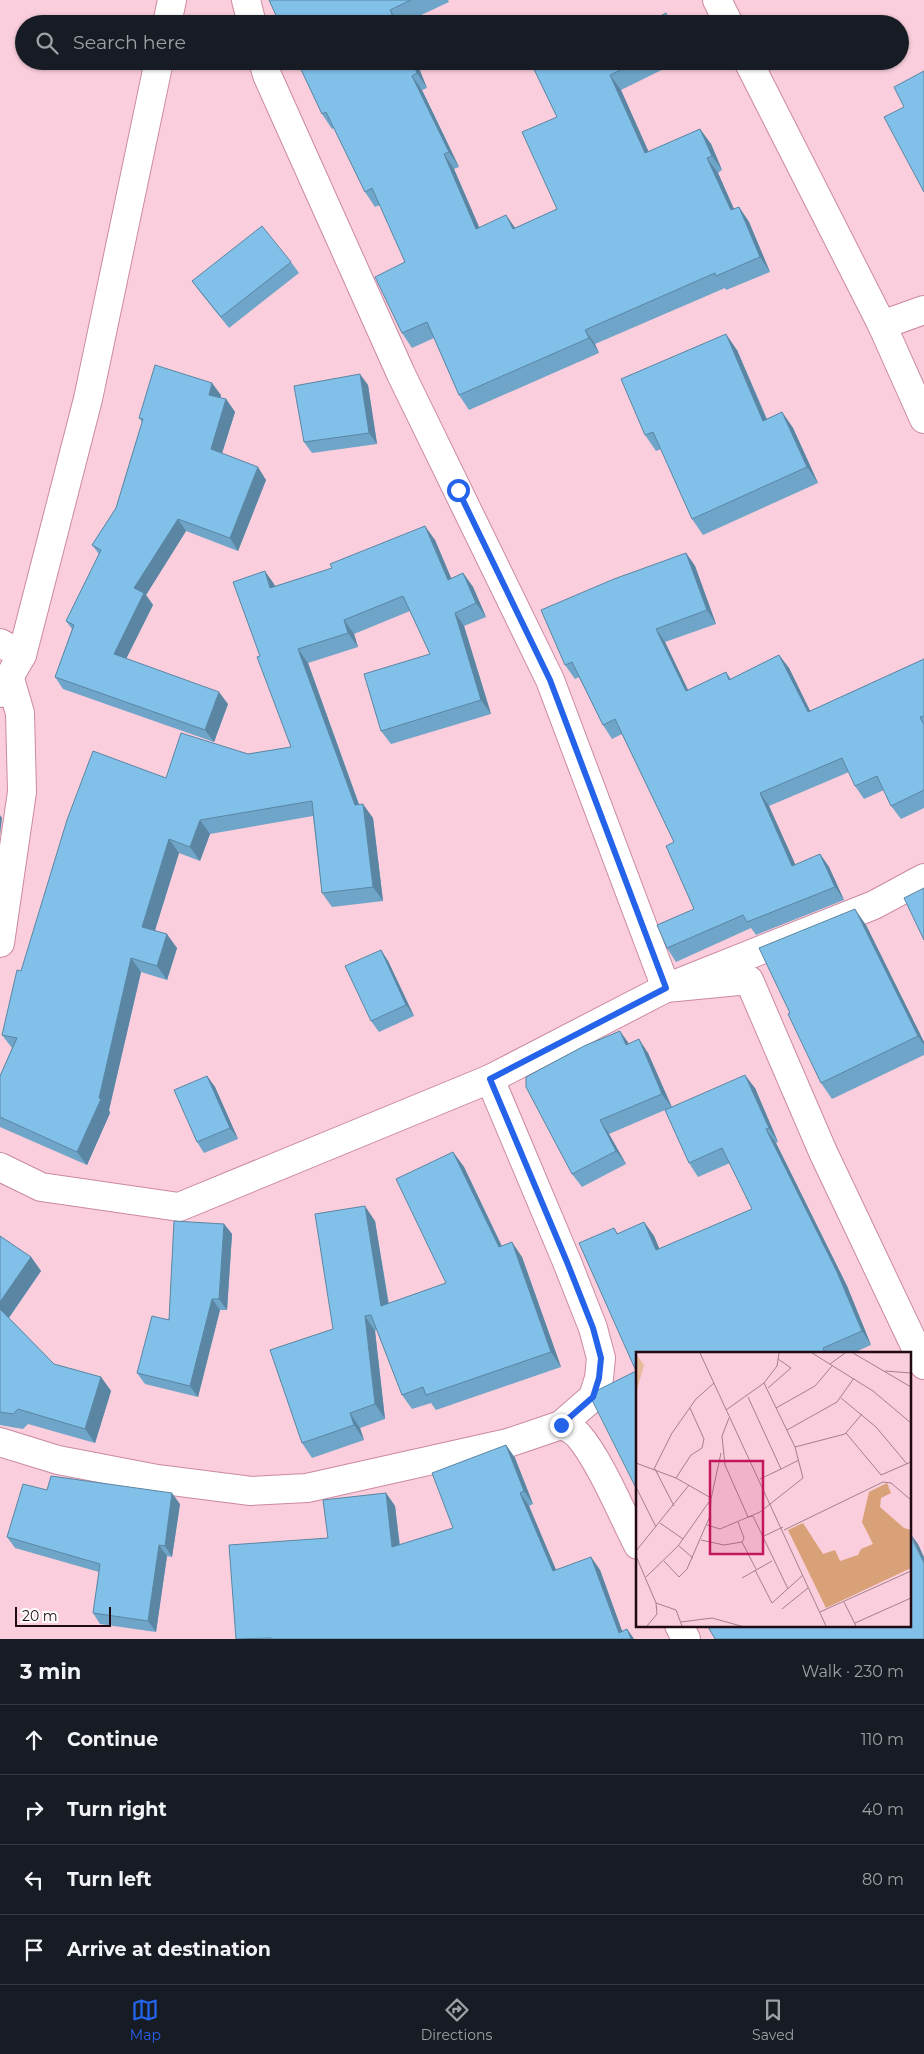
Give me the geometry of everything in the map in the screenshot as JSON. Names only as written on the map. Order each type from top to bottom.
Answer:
[{"type":"street","points":[[169,15],[172,0]]},
{"type":"street","points":[[246,0],[250,15]]},
{"type":"street","points":[[717,0],[724,15]]},
{"type":"street","points":[[0,943],[22,792],[20,713],[8,667],[88,399],[157,70]]},
{"type":"street","points":[[266,70],[401,374],[550,680],[666,988]]},
{"type":"street","points":[[753,70],[882,325],[924,419]]},
{"type":"street","points":[[882,325],[924,310]]},
{"type":"street","points":[[0,1167],[40,1187],[179,1207],[490,1079],[666,988],[874,906],[924,878]]},
{"type":"street","points":[[666,988],[748,980],[823,1152],[922,1354]]},
{"type":"street","points":[[0,1442],[58,1460],[157,1479],[251,1491],[307,1488],[508,1443],[561,1425],[593,1397],[599,1378],[601,1358],[593,1328],[570,1270],[490,1079]]},
{"type":"street","points":[[561,1425],[571,1429],[578,1436],[597,1466],[636,1541]]},
{"type":"street","points":[[680,1626],[686,1639]]},
{"type":"building","points":[[269,0],[411,0],[390,10],[392,15],[276,15]]},
{"type":"building","points":[[301,70],[416,70],[417,73],[412,76],[449,152],[444,154],[476,229],[506,215],[513,229],[557,209],[522,132],[557,117],[534,70],[621,70],[610,75],[645,153],[700,129],[712,156],[707,158],[731,210],[739,207],[760,257],[716,276],[715,273],[585,330],[589,338],[459,395],[427,322],[402,333],[375,277],[405,262],[372,188],[365,192],[326,112],[322,114]]},
{"type":"building","points":[[924,71],[924,192],[884,117],[904,107],[894,87]]},
{"type":"building","points":[[262,226],[291,262],[221,317],[192,281]]},
{"type":"building","points":[[726,334],[763,421],[782,412],[807,467],[692,519],[653,432],[645,435],[621,379]]},
{"type":"building","points":[[155,365],[212,383],[209,395],[226,399],[211,449],[258,467],[230,538],[178,519],[134,588],[144,593],[114,654],[219,692],[205,730],[55,677],[74,625],[66,621],[101,550],[92,545],[116,508],[143,419],[139,418]]},
{"type":"building","points":[[360,374],[369,433],[304,442],[294,386]]},
{"type":"building","points":[[425,526],[448,580],[463,573],[476,603],[455,613],[481,700],[381,731],[364,674],[430,654],[403,596],[344,620],[348,633],[298,649],[355,805],[363,804],[373,887],[322,893],[312,801],[200,820],[190,847],[169,839],[142,927],[167,934],[157,966],[131,958],[99,1098],[101,1099],[77,1152],[0,1117],[0,1076],[17,1038],[2,1035],[17,970],[21,971],[67,820],[93,751],[166,778],[181,733],[248,754],[291,747],[257,657],[260,656],[233,582],[265,571],[270,588],[332,568],[330,564]]},
{"type":"building","points":[[686,553],[707,610],[656,629],[686,691],[726,672],[729,680],[779,655],[808,712],[924,659],[924,716],[920,717],[924,725],[924,790],[891,806],[877,776],[855,786],[842,758],[760,793],[792,866],[820,854],[835,887],[747,922],[743,915],[667,948],[657,925],[694,909],[666,846],[674,842],[615,719],[603,725],[572,662],[565,665],[541,610],[614,579]]},
{"type":"building","points":[[924,888],[924,940],[904,898]]},
{"type":"building","points":[[855,909],[918,1036],[821,1083],[759,948]]},
{"type":"building","points":[[381,950],[406,1005],[371,1021],[345,966]]},
{"type":"building","points":[[620,1031],[626,1045],[639,1039],[662,1094],[600,1120],[616,1151],[572,1174],[526,1087],[526,1077],[584,1046]]},
{"type":"building","points":[[745,1075],[769,1128],[766,1129],[837,1272],[862,1331],[823,1348],[825,1352],[636,1352],[636,1371],[579,1243],[614,1228],[617,1234],[644,1222],[656,1250],[752,1209],[722,1148],[689,1163],[665,1110]]},
{"type":"building","points":[[207,1076],[230,1128],[197,1142],[174,1090]]},
{"type":"building","points":[[453,1152],[499,1247],[512,1242],[551,1352],[426,1395],[423,1387],[402,1395],[371,1315],[365,1316],[375,1404],[350,1413],[354,1425],[302,1443],[270,1350],[333,1329],[315,1214],[365,1206],[381,1306],[446,1283],[396,1179]]},
{"type":"building","points":[[174,1221],[224,1224],[219,1299],[212,1299],[190,1386],[137,1373],[152,1316],[169,1320]]},
{"type":"building","points":[[0,1236],[31,1257],[0,1302]]},
{"type":"building","points":[[0,1309],[54,1364],[101,1377],[85,1429],[18,1409],[13,1414],[0,1412]]},
{"type":"building","points":[[636,1371],[636,1488],[591,1398],[596,1391]]},
{"type":"building","points":[[506,1445],[524,1491],[520,1493],[553,1571],[591,1557],[619,1633],[627,1629],[631,1639],[236,1639],[229,1545],[328,1538],[323,1500],[386,1493],[392,1547],[453,1528],[432,1473]]},
{"type":"building","points":[[51,1476],[172,1493],[165,1546],[159,1545],[148,1621],[93,1613],[100,1564],[7,1537],[23,1484],[47,1490]]},
{"type":"building","points":[[912,1539],[924,1563],[924,1639],[715,1639],[708,1626],[912,1626]]},
{"type":"route","points":[[458,490],[550,680],[666,988],[490,1079],[567,1262],[593,1328],[601,1358],[599,1378],[593,1397],[561,1425]]}]
